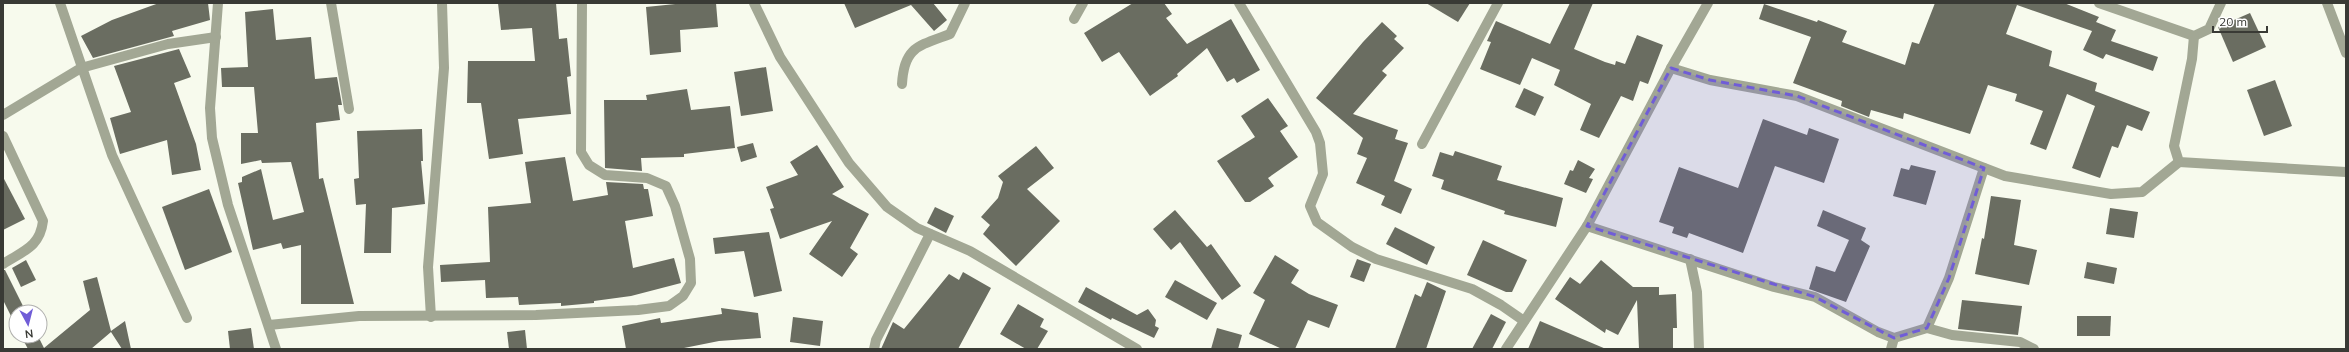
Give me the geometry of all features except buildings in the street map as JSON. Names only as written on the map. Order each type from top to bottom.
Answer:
[{"type":"street","points":[[60,3],[112,155],[187,318]]},
{"type":"street","points":[[218,3],[210,108],[212,138],[228,205],[276,349]]},
{"type":"street","points":[[331,3],[349,109]]},
{"type":"street","points":[[432,317],[428,267],[444,68],[442,3]]},
{"type":"street","points":[[269,325],[359,316],[432,317],[536,315],[638,310],[669,306],[682,296],[692,283],[690,259],[675,206],[666,186],[647,178],[605,176],[589,165],[581,152],[582,3]]},
{"type":"street","points":[[754,3],[780,57],[849,163],[887,207],[917,228],[970,251],[1137,349]]},
{"type":"street","points":[[902,84],[903,66],[912,50],[950,34],[965,3]]},
{"type":"street","points":[[1074,19],[1083,3]]},
{"type":"street","points":[[1239,3],[1316,132],[1320,143],[1323,174],[1310,206],[1317,222],[1352,247],[1376,259],[1472,289],[1501,305],[1524,321]]},
{"type":"street","points":[[1422,144],[1498,3]]},
{"type":"street","points":[[1506,349],[1587,226],[1671,68],[1708,3]]},
{"type":"street","points":[[2099,3],[2194,36],[2209,29],[2221,3]]},
{"type":"street","points":[[2327,3],[2346,53]]},
{"type":"street","points":[[2179,162],[2174,146],[2192,59],[2194,36]]},
{"type":"street","points":[[3,115],[81,68],[168,44],[216,37]]},
{"type":"street","points":[[1671,68],[1710,80],[1797,96],[2005,176],[2111,194],[2142,192],[2179,162],[2346,172]]},
{"type":"street","points":[[3,136],[43,221],[38,242],[3,264]]},
{"type":"street","points":[[1927,328],[1949,278],[1984,168]]},
{"type":"street","points":[[1587,226],[1774,287],[1815,297],[1878,332],[1894,338],[1927,328],[1952,335],[2020,342],[2034,349]]},
{"type":"street","points":[[874,349],[876,340],[930,234]]},
{"type":"street","points":[[1690,259],[1697,292],[1699,349]]},
{"type":"street","points":[[1891,349],[1894,338]]},
{"type":"highlighted area","points":[[1671,68],[1710,80],[1797,96],[1984,168],[1949,278],[1927,328],[1894,338],[1815,297],[1587,226]]}]
